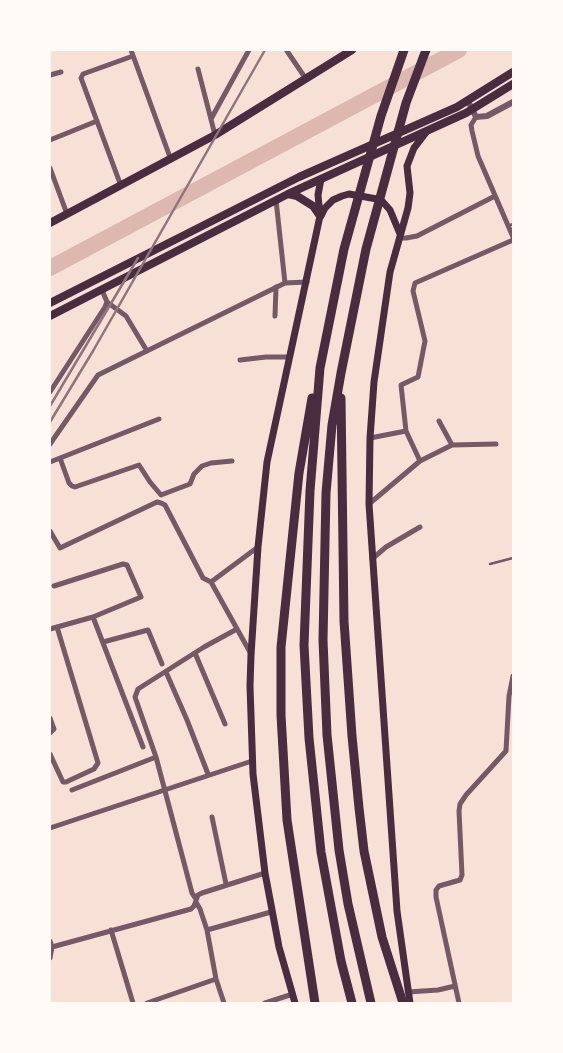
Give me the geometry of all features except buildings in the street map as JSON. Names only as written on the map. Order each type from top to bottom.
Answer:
[{"type":"highway","points":[[315,1003],[288,820],[282,749],[282,647],[298,473],[344,249],[381,116],[404,50]]},
{"type":"highway","points":[[371,1003],[354,930],[339,850],[327,735],[323,666],[328,466],[332,425],[341,373],[366,249],[406,103],[426,50]]},
{"type":"highway","points":[[320,368],[310,491],[304,664],[309,747],[320,852],[352,1003]]},
{"type":"highway","points":[[341,373],[344,621],[352,736],[364,850],[382,938],[402,1003]]},
{"type":"main road","points":[[50,223],[215,135],[352,50]]},
{"type":"main road","points":[[50,303],[299,177],[468,101],[513,72]]},
{"type":"main road","points":[[50,316],[288,194],[427,131],[475,113],[513,84]]},
{"type":"main road","points":[[410,1003],[397,910],[368,504],[374,382],[390,272],[402,237],[408,208],[410,193],[407,166],[414,148],[427,131]]},
{"type":"main road","points":[[295,1003],[279,948],[265,873],[252,760],[251,655],[258,547],[267,462],[320,216],[318,195],[322,179]]},
{"type":"main road","points":[[288,194],[306,201],[313,206],[320,216]]},
{"type":"main road","points":[[320,216],[333,200],[342,196],[349,194],[377,199],[382,201],[390,210],[402,237]]},
{"type":"street","points":[[131,50],[171,160]]},
{"type":"street","points":[[211,119],[249,50]]},
{"type":"street","points":[[287,50],[306,79]]},
{"type":"street","points":[[121,186],[81,75],[133,56]]},
{"type":"street","points":[[198,69],[215,135]]},
{"type":"street","points":[[50,75],[60,72]]},
{"type":"street","points":[[468,101],[475,113],[487,116],[513,102]]},
{"type":"street","points":[[420,461],[406,431],[401,386],[418,377],[425,341],[414,291],[415,283],[513,238],[511,225],[495,196],[475,144],[471,125],[475,113]]},
{"type":"street","points":[[50,140],[97,121]]},
{"type":"street","points":[[50,168],[67,214]]},
{"type":"street","points":[[402,237],[417,236],[495,196]]},
{"type":"street","points":[[276,200],[284,283]]},
{"type":"street","points":[[50,444],[98,375],[284,283],[307,282]]},
{"type":"street","points":[[275,316],[276,287]]},
{"type":"street","points":[[102,290],[107,302],[126,316],[133,325],[147,351]]},
{"type":"street","points":[[50,390],[106,307],[107,302]]},
{"type":"street","points":[[240,360],[290,357]]},
{"type":"street","points":[[50,462],[159,420]]},
{"type":"street","points":[[439,421],[452,445]]},
{"type":"street","points":[[370,438],[406,431]]},
{"type":"street","points":[[368,504],[420,461],[452,445],[496,444]]},
{"type":"street","points":[[60,458],[69,483],[72,486],[139,465],[150,482],[162,494],[190,484],[194,474],[202,466],[232,461]]},
{"type":"street","points":[[50,532],[60,548],[157,502],[161,503],[164,505],[204,578],[211,582],[251,655]]},
{"type":"street","points":[[372,559],[386,547],[420,527]]},
{"type":"street","points":[[211,582],[258,547]]},
{"type":"street","points":[[50,629],[93,617],[141,597],[127,565],[123,564],[54,586]]},
{"type":"street","points":[[93,617],[143,747]]},
{"type":"street","points":[[50,754],[63,782],[94,769],[98,763],[57,627]]},
{"type":"street","points":[[224,1003],[216,979],[207,930],[192,893],[156,757],[135,697],[138,689],[237,628]]},
{"type":"street","points":[[103,642],[148,630],[162,664]]},
{"type":"street","points":[[195,653],[225,724]]},
{"type":"street","points":[[166,672],[208,774]]},
{"type":"street","points":[[506,751],[508,696],[513,676]]},
{"type":"street","points":[[50,718],[54,729],[50,733]]},
{"type":"street","points":[[459,1003],[436,890],[439,886],[460,880],[462,875],[459,811],[462,799],[513,745]]},
{"type":"street","points":[[72,790],[156,757]]},
{"type":"street","points":[[50,828],[252,760]]},
{"type":"street","points":[[212,817],[226,884]]},
{"type":"street","points":[[50,958],[51,944],[191,909],[202,893],[265,873]]},
{"type":"street","points":[[207,930],[271,912]]},
{"type":"street","points":[[111,930],[133,1003]]},
{"type":"street","points":[[147,1003],[216,979]]},
{"type":"street","points":[[408,992],[438,990],[455,986]]},
{"type":"street","points":[[265,1003],[293,994]]},
{"type":"lane","points":[[490,564],[513,558]]},
{"type":"waterway","points":[[50,268],[459,50]]},
{"type":"railway","points":[[50,422],[93,351],[265,50]]},
{"type":"railway","points":[[50,406],[138,258]]}]
